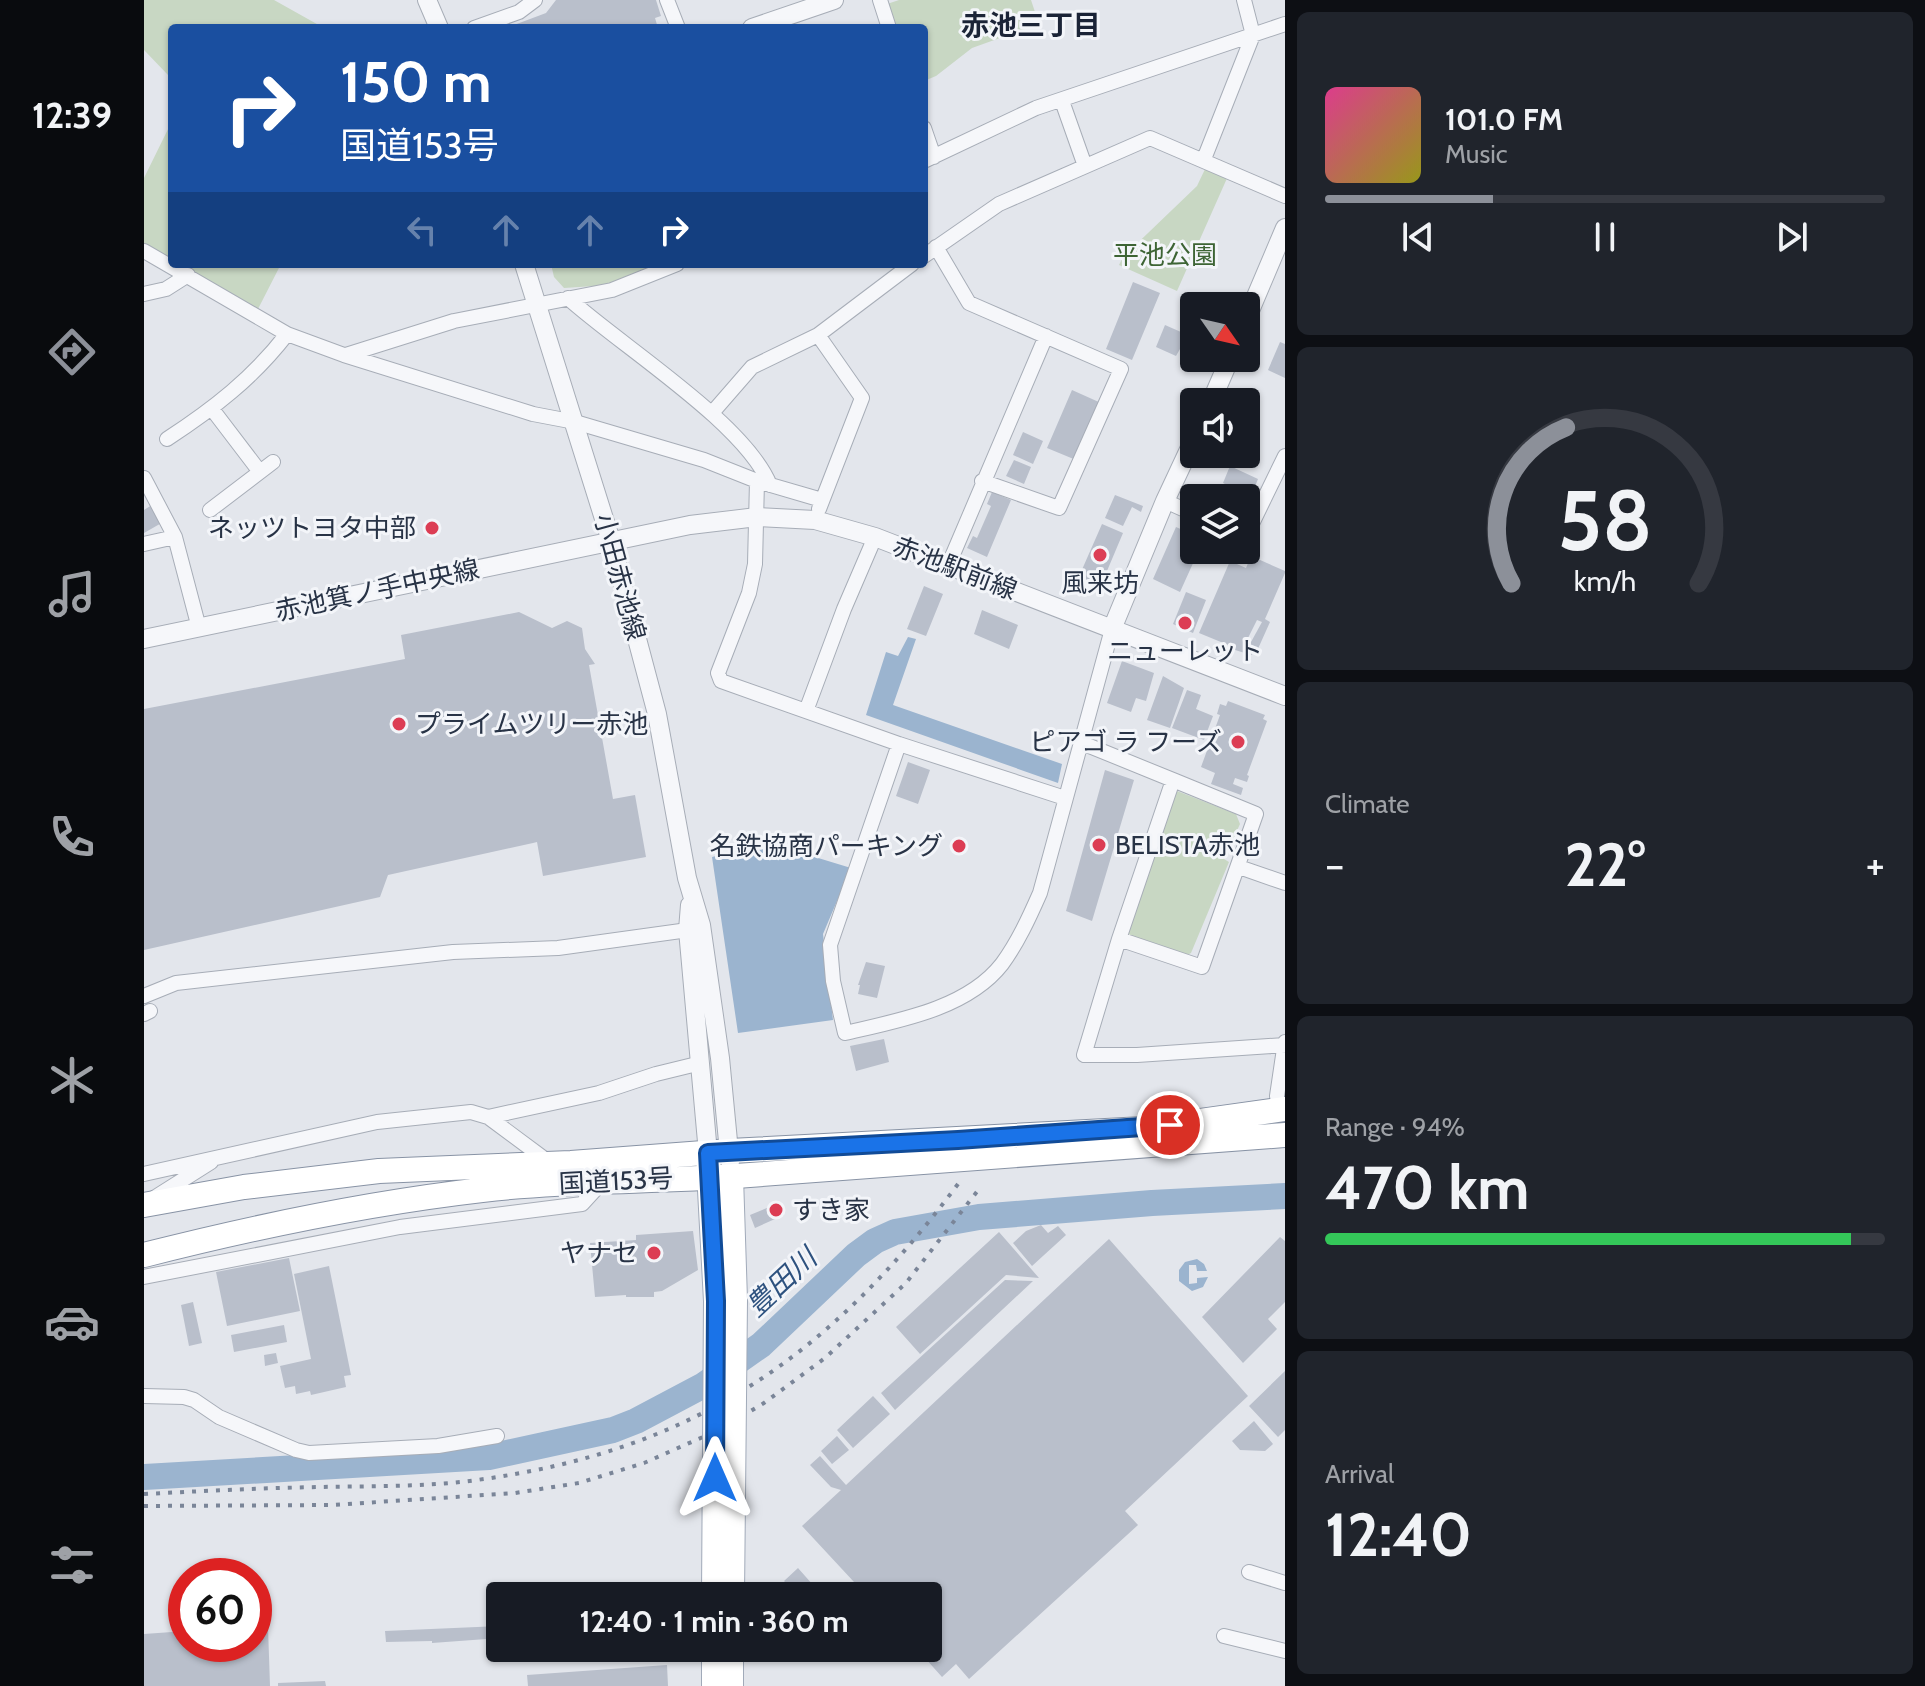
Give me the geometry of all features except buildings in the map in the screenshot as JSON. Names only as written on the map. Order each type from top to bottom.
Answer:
[{"type":"main road","name":"国道153号","points":[[144,1255],[361,1209],[482,1190],[604,1180],[720,1164],[1143,1129],[1282,1109]]},
{"type":"main road","name":"国道153号","points":[[144,1205],[244,1187],[379,1171],[550,1163],[720,1164],[1285,1135]]},
{"type":"main road","points":[[720,1164],[732,1582]]},
{"type":"main road","points":[[715,1582],[725,1301]]},
{"type":"main road","points":[[714,1662],[714,1686]]},
{"type":"main road","points":[[731,1662],[731,1686]]},
{"type":"street","points":[[427,0],[437,24]]},
{"type":"street","points":[[485,24],[519,12],[535,0]]},
{"type":"street","points":[[667,0],[676,24]]},
{"type":"street","points":[[764,24],[834,0]]},
{"type":"street","points":[[880,0],[888,24]]},
{"type":"street","points":[[1204,159],[1253,35],[1244,0]]},
{"type":"street","points":[[929,159],[1036,108],[1285,24]]},
{"type":"street","points":[[1062,101],[1085,166]]},
{"type":"street","points":[[982,481],[1059,508],[1121,369],[969,303],[930,251],[999,204],[1150,138],[1285,196]]},
{"type":"street","points":[[1258,292],[1285,228]]},
{"type":"street","points":[[144,251],[168,264]]},
{"type":"street","points":[[175,268],[287,334],[344,355],[533,414],[575,422],[704,460],[764,483],[822,500]]},
{"type":"street","name":"小田赤池線","points":[[525,268],[611,541],[657,714],[691,897],[701,925],[720,1058],[720,1164]]},
{"type":"street","points":[[344,355],[454,321],[612,290],[667,268]]},
{"type":"street","points":[[712,413],[752,367],[818,335],[907,268]]},
{"type":"street","points":[[144,294],[166,289],[188,275]]},
{"type":"street","points":[[568,298],[712,413],[763,468],[755,564],[749,593],[718,673],[721,681],[1065,798]]},
{"type":"street","points":[[167,439],[241,386],[287,334]]},
{"type":"street","points":[[815,520],[862,398],[818,335]]},
{"type":"street","points":[[948,566],[1046,336]]},
{"type":"street","points":[[212,409],[260,472]]},
{"type":"street","points":[[1260,507],[1285,456]]},
{"type":"street","points":[[210,510],[273,462]]},
{"type":"street","points":[[899,744],[830,945],[833,981],[845,1033],[930,1011],[952,1002],[1000,967],[1023,932],[1040,893],[1112,629],[1180,468]]},
{"type":"street","points":[[144,478],[175,537],[199,628]]},
{"type":"street","points":[[1165,501],[1180,508]]},
{"type":"street","name":"赤池駅前線","points":[[611,541],[690,525],[757,517],[815,520],[875,537],[1285,696]]},
{"type":"street","points":[[144,544],[175,537]]},
{"type":"street","points":[[806,711],[875,537]]},
{"type":"street","name":"赤池箕ノ手中央線","points":[[144,639],[611,541]]},
{"type":"street","points":[[1082,743],[1256,814],[1202,967],[1119,939]]},
{"type":"street","points":[[1173,780],[1119,939],[1084,1055],[1137,1055],[1285,1044],[1277,1096],[1282,1109]]},
{"type":"street","points":[[1239,867],[1285,883]]},
{"type":"street","name":"小田赤池線","points":[[691,897],[688,930],[701,1063],[720,1164]]},
{"type":"street","points":[[144,996],[176,983],[453,952],[558,948],[688,930]]},
{"type":"street","points":[[488,1117],[599,1093],[701,1063]]},
{"type":"street","points":[[144,1174],[377,1122],[471,1112],[488,1117],[550,1163]]},
{"type":"street","points":[[144,1205],[221,1156]]},
{"type":"street","points":[[144,1277],[400,1227],[582,1204],[604,1180]]},
{"type":"street","points":[[144,1396],[194,1400],[219,1417],[309,1453],[438,1446],[497,1436]]},
{"type":"street","points":[[1249,1572],[1285,1583]]},
{"type":"street","points":[[1224,1636],[1285,1651]]},
{"type":"green space","points":[[144,0],[274,0],[317,24],[168,24],[168,75],[144,50]]},
{"type":"green space","points":[[899,0],[1031,0],[1039,24],[972,48],[928,79],[928,24],[894,24],[887,4]]},
{"type":"green space","points":[[168,129],[168,259],[144,245],[144,178]]},
{"type":"green space","name":"平池公園","points":[[1206,167],[1228,176],[1177,291],[1119,265],[1123,257],[1197,186]]},
{"type":"green space","points":[[184,268],[279,268],[258,309]]},
{"type":"green space","points":[[552,268],[655,268],[610,285],[564,288],[554,277]]},
{"type":"green space","points":[[1177,791],[1236,814],[1240,824],[1224,859],[1229,862],[1191,953],[1185,956],[1130,935],[1125,929],[1170,797]]},
{"type":"water","points":[[908,637],[916,639],[893,705],[1062,764],[1058,783],[866,715],[886,652],[898,656]]},
{"type":"water","points":[[769,843],[851,868],[823,934],[833,1020],[738,1033],[712,857]]},
{"type":"water","points":[[1197,1259],[1207,1271],[1197,1271],[1196,1265],[1189,1265],[1189,1284],[1197,1283],[1197,1278],[1208,1277],[1203,1287],[1192,1291],[1179,1281],[1179,1270],[1185,1262]]},
{"type":"waterway","name":"豊田川","points":[[144,1477],[489,1457],[613,1430],[704,1385],[761,1345],[856,1255],[875,1241],[895,1232],[979,1217],[1285,1196]]},
{"type":"railway","points":[[144,1494],[458,1482],[554,1466],[625,1446],[690,1419],[750,1386],[806,1346],[859,1299],[909,1245],[958,1184]]},
{"type":"railway","points":[[144,1506],[332,1505],[515,1493],[579,1483],[644,1463],[721,1429],[764,1403],[825,1358],[906,1283],[979,1189]]},
{"type":"place","name":"ネッツトヨタ中部","points":[[432,528]]},
{"type":"place","name":"風来坊","points":[[1100,555]]},
{"type":"place","name":"ニューレット","points":[[1185,623]]},
{"type":"place","name":"プライムツリー赤池","points":[[399,724]]},
{"type":"place","name":"ピアゴ ラ フーズ","points":[[1238,742]]},
{"type":"place","name":"BELISTA赤池","points":[[1099,845]]},
{"type":"place","name":"名鉄協商パーキング","points":[[959,846]]},
{"type":"place","name":"すき家","points":[[776,1210]]},
{"type":"place","name":"ヤナセ","points":[[654,1253]]},
{"type":"district","name":"赤池三丁目","points":[[1031,25]]},
{"type":"route","points":[[715,1478],[716,1301],[708,1153],[1170,1125]]}]
